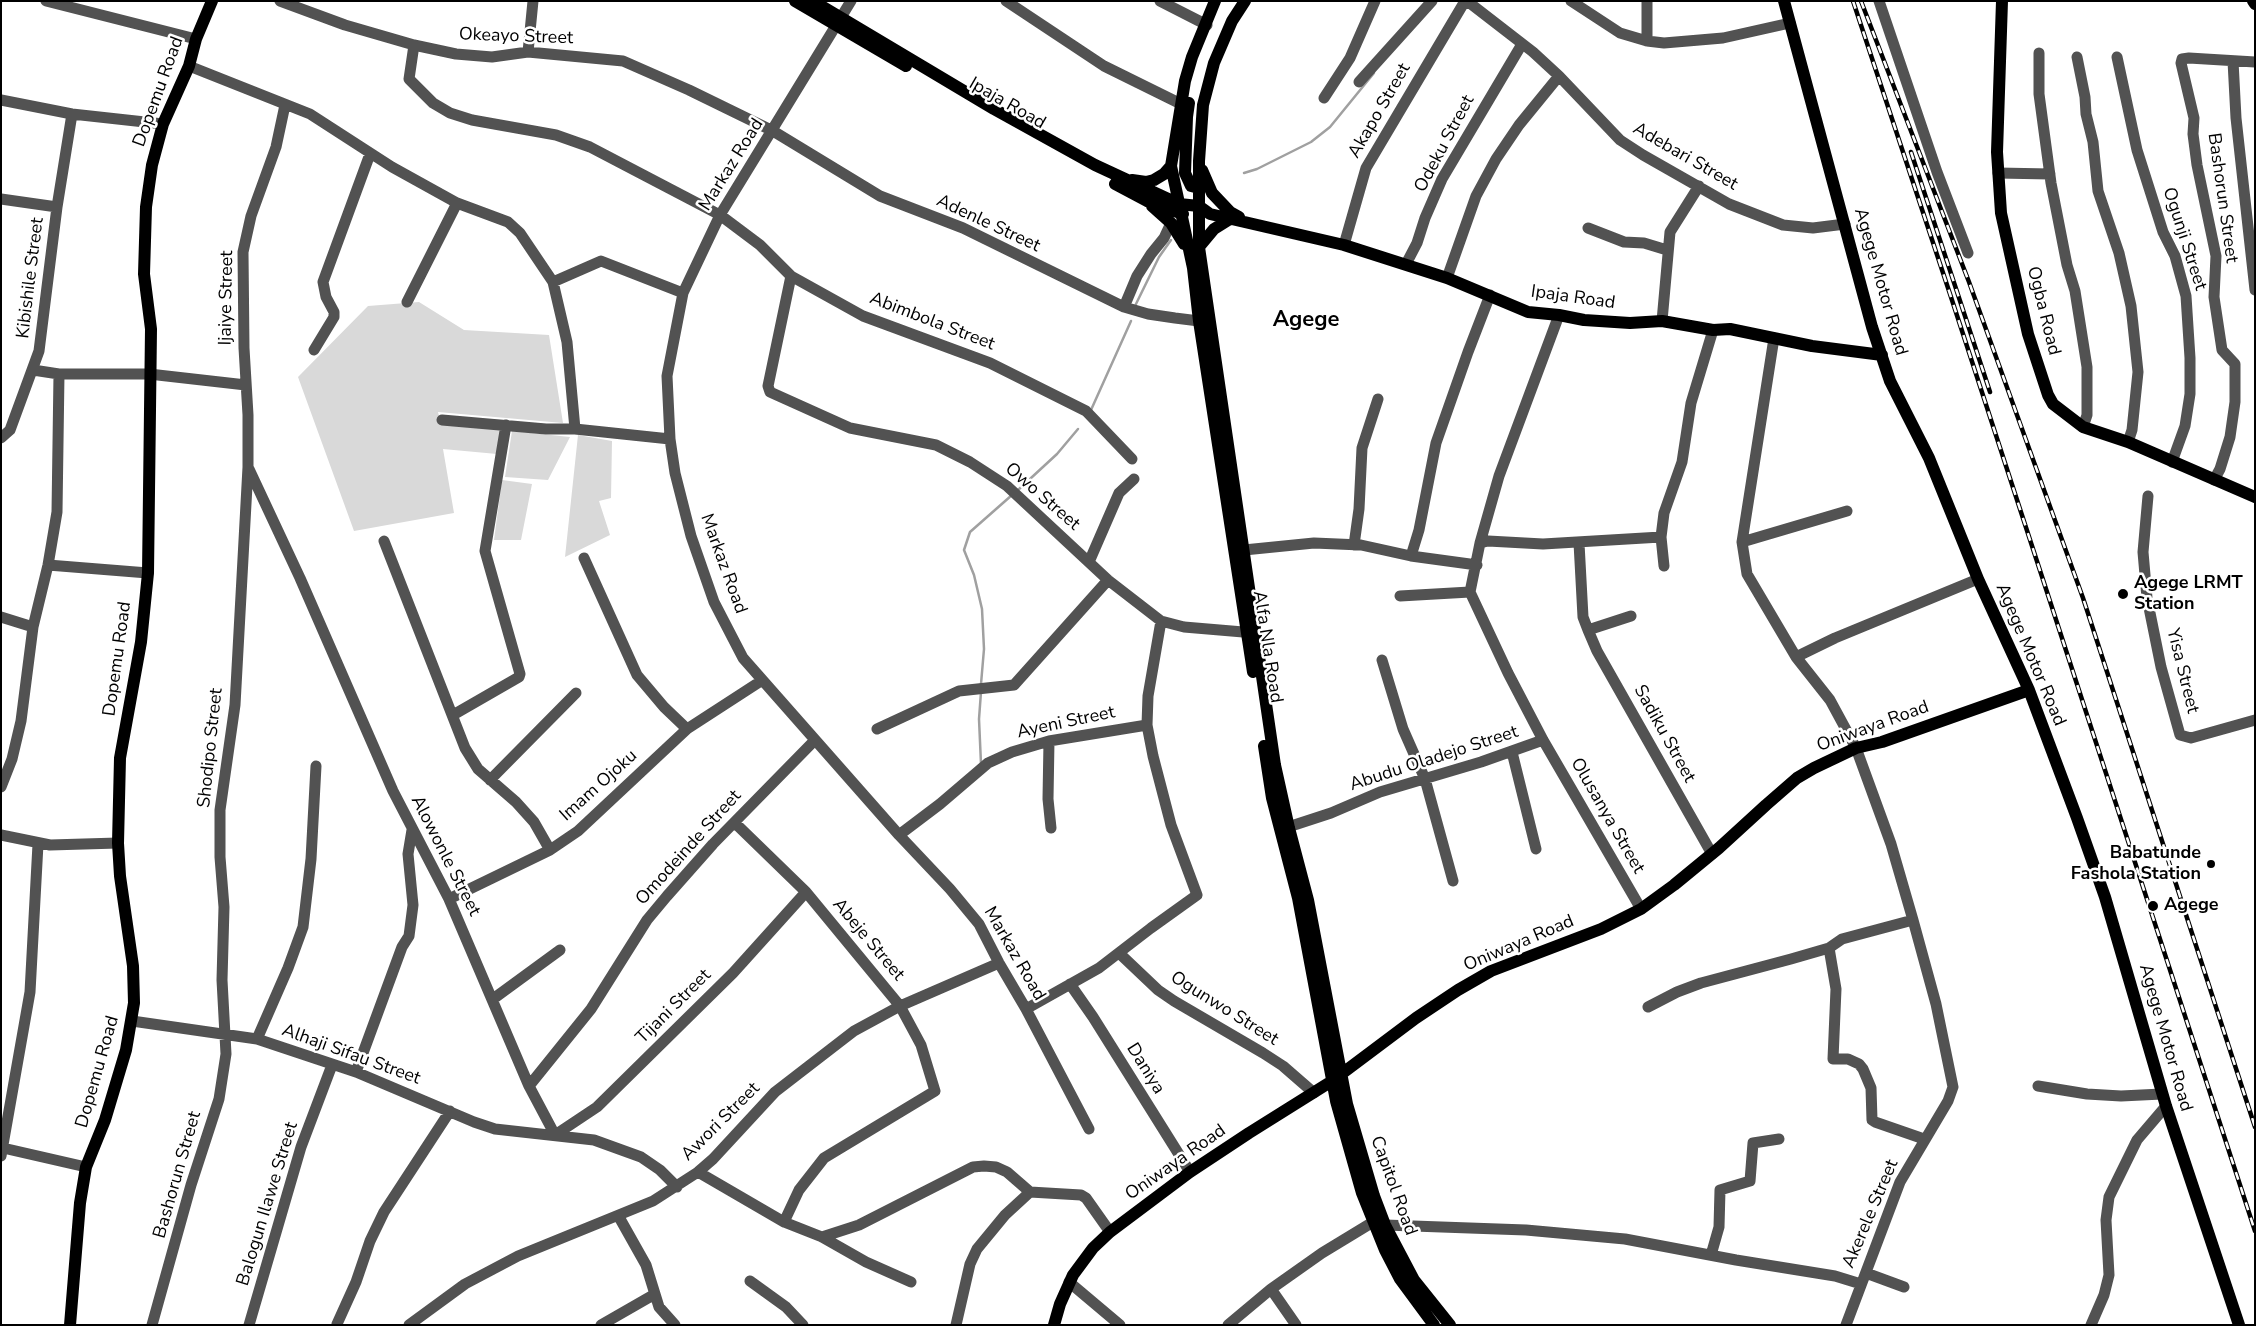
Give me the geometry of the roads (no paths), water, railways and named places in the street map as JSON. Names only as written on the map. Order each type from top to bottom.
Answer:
[{"type":"main road","name":"Dopemu Road","points":[[70,1325],[80,1203],[86,1166],[105,1120],[126,1050],[132,1021],[133,973],[120,876],[118,843],[120,758],[141,642],[148,573],[151,329],[144,274],[146,207],[152,165],[163,124],[189,66],[196,39],[212,1]]},
{"type":"main road","name":"Ipaja Road","points":[[795,1],[840,22],[988,106],[1180,209]]},
{"type":"main road","name":"Ipaja Road","points":[[813,1],[840,22],[1001,122],[1147,201],[1344,245],[1447,278],[1528,312],[1584,320],[1630,323],[1662,321],[1713,330],[1730,328],[1812,346],[1882,354]]},
{"type":"main road","points":[[1232,21],[1240,1]]},
{"type":"main road","points":[[1232,21],[1245,1]]},
{"type":"main road","name":"Agege Motor Road","points":[[1784,1],[1872,327],[1890,381],[1929,458],[1978,579],[2029,690],[2105,897],[2164,1100],[2239,1325]]},
{"type":"main road","name":"Ogba Road","points":[[2002,1],[1998,118],[1998,173],[2002,213],[2028,334],[2048,395],[2053,404],[2083,427],[2128,442],[2255,498]]},
{"type":"main road","points":[[1117,176],[1137,182],[1146,182],[1164,174],[1171,166],[1181,104],[1192,57],[1215,4]]},
{"type":"main road","name":"Alfa Nla Road","points":[[1232,21],[1208,84],[1203,106],[1199,161],[1199,188],[1203,212],[1199,247],[1204,319],[1284,829],[1337,1078]]},
{"type":"main road","points":[[1199,188],[1191,186],[1188,180],[1185,153],[1187,117],[1207,25]]},
{"type":"main road","points":[[1199,161],[1212,193],[1230,212],[1252,224]]},
{"type":"main road","name":"Alfa Nla Road","points":[[1171,166],[1204,319],[1244,550],[1252,633]]},
{"type":"main road","points":[[1147,201],[1171,223],[1182,238],[1193,268]]},
{"type":"main road","points":[[1199,247],[1214,229],[1230,219]]},
{"type":"main road","name":"Oniwaya Road","points":[[1054,1325],[1070,1282],[1093,1248],[1110,1232],[1190,1172],[1337,1078],[1416,1018],[1458,990],[1491,971],[1601,928],[1641,908],[1660,896],[1712,854],[1797,778],[1814,768],[1856,748],[1882,742],[2029,690]]},
{"type":"main road","name":"Capitol Road","points":[[1337,1078],[1338,1109],[1378,1224],[1400,1279],[1434,1325]]},
{"type":"main road","name":"Capitol Road","points":[[1378,1224],[1422,1293],[1450,1325]]},
{"type":"street","points":[[46,1],[196,39]]},
{"type":"street","name":"Okeayo Street","points":[[280,1],[345,25],[414,45],[456,54],[492,57],[528,52],[623,61],[689,90],[773,131]]},
{"type":"street","points":[[528,52],[533,1]]},
{"type":"street","name":"Markaz Road","points":[[851,1],[840,22],[720,215],[682,293],[667,376],[670,439],[675,473],[691,536],[714,602],[742,658],[899,835],[965,906],[979,924],[1026,1009],[1088,1129]]},
{"type":"street","points":[[1006,1],[1104,66],[1181,104]]},
{"type":"street","points":[[1160,1],[1207,25]]},
{"type":"street","points":[[1324,98],[1350,58],[1375,1]]},
{"type":"street","points":[[1359,82],[1432,1]]},
{"type":"street","name":"Adebari Street","points":[[1466,1],[1522,44],[1559,76],[1620,140],[1730,204],[1783,225],[1806,228],[1845,224]]},
{"type":"street","name":"Akapo Street","points":[[1344,245],[1366,168],[1466,1]]},
{"type":"street","points":[[1571,1],[1620,32],[1647,41],[1664,43],[1723,38],[1790,23]]},
{"type":"street","points":[[1647,1],[1647,41]]},
{"type":"street","points":[[1879,1],[1937,172],[1968,253]]},
{"type":"street","name":"Odeku Street","points":[[1406,264],[1417,244],[1425,218],[1442,179],[1522,44]]},
{"type":"street","name":"Abimbola Street","points":[[414,45],[409,79],[433,103],[472,120],[556,135],[590,147],[720,215],[760,244],[791,276],[863,316],[990,363],[1086,411],[1132,459]]},
{"type":"street","points":[[2039,53],[2039,94],[2050,174],[2084,342],[2088,392],[2087,415],[2083,427]]},
{"type":"street","points":[[2077,57],[2085,97],[2086,114],[2093,142],[2098,191],[2119,253],[2131,306],[2138,372],[2132,430],[2128,442]]},
{"type":"street","name":"Ogunji Street","points":[[2117,57],[2139,158],[2163,232],[2175,256],[2186,296],[2190,350],[2190,394],[2185,426],[2172,462]]},
{"type":"street","name":"Bashorun Street","points":[[2214,480],[2220,469],[2230,437],[2235,402],[2235,364],[2222,350],[2214,297],[2216,256],[2197,165],[2193,134],[2194,118],[2181,63],[2182,59],[2189,58],[2233,61]]},
{"type":"street","points":[[2255,62],[2233,61],[2236,118],[2255,290]]},
{"type":"street","points":[[189,66],[310,114],[357,142],[370,154],[457,203],[508,222],[520,233],[553,282],[567,342],[575,429]]},
{"type":"street","points":[[1447,278],[1480,188],[1496,159],[1519,125],[1559,76]]},
{"type":"street","points":[[1,100],[72,114],[163,124]]},
{"type":"street","name":"Ijaiye Street","points":[[248,467],[243,252],[251,216],[276,147],[285,105]]},
{"type":"street","name":"Kibishile Street","points":[[1,438],[10,430],[39,351],[57,207],[72,114]]},
{"type":"street","name":"Adenle Street","points":[[773,131],[880,196],[964,228],[1124,307],[1148,314],[1204,319]]},
{"type":"street","points":[[314,350],[334,317],[334,312],[326,297],[323,282],[370,154]]},
{"type":"street","points":[[1998,173],[2050,174]]},
{"type":"street","points":[[1662,321],[1670,232],[1699,186]]},
{"type":"street","points":[[1,199],[57,207]]},
{"type":"street","points":[[407,302],[457,203]]},
{"type":"street","points":[[1124,307],[1138,276],[1151,254],[1164,238],[1171,223]]},
{"type":"street","points":[[1588,228],[1624,242],[1644,243],[1668,250]]},
{"type":"street","points":[[553,282],[601,261],[682,293]]},
{"type":"street","name":"Owo Street","points":[[791,276],[768,386],[770,392],[850,428],[936,445],[1007,486],[1108,580],[1161,621],[1184,627],[1252,633]]},
{"type":"street","points":[[1411,556],[1419,530],[1436,443],[1490,296]]},
{"type":"street","points":[[1400,596],[1470,592],[1470,583],[1477,565],[1480,543],[1499,476],[1559,315]]},
{"type":"street","points":[[1664,566],[1661,538],[1664,513],[1682,462],[1691,403],[1713,330]]},
{"type":"street","name":"Akerele Street","points":[[1774,338],[1742,542],[1747,574],[1796,657],[1830,700],[1856,748],[1891,844],[1913,920],[1936,1004],[1953,1087],[1948,1101],[1900,1182],[1846,1325]]},
{"type":"street","points":[[33,370],[59,374],[149,374],[246,386]]},
{"type":"street","points":[[1,787],[12,759],[21,721],[33,627],[48,565],[56,512],[59,374]]},
{"type":"street","points":[[1354,545],[1359,510],[1362,448],[1378,399]]},
{"type":"street","points":[[442,420],[506,424],[546,429],[575,429],[670,439]]},
{"type":"street","points":[[453,715],[518,677],[520,674],[486,551],[506,424]]},
{"type":"street","name":"Alowonle Street","points":[[248,467],[300,578],[356,709],[412,830],[449,899],[529,1086],[555,1135]]},
{"type":"street","name":"Shodipo Street","points":[[225,1033],[222,980],[224,907],[220,857],[220,810],[234,705],[248,467]]},
{"type":"street","points":[[1089,562],[1119,493],[1134,479]]},
{"type":"street","name":"Yisa Street","points":[[2148,496],[2143,552],[2147,598],[2161,667],[2180,735],[2191,738],[2255,720]]},
{"type":"street","points":[[1742,542],[1848,511]]},
{"type":"street","points":[[1480,543],[1488,541],[1543,544],[1661,538]]},
{"type":"street","points":[[384,541],[465,748],[478,769],[516,802],[534,822],[550,850]]},
{"type":"street","name":"Sadiku Street","points":[[1579,542],[1583,617],[1588,630],[1597,651],[1712,854]]},
{"type":"street","points":[[1244,550],[1314,543],[1354,545],[1411,556],[1477,565]]},
{"type":"street","points":[[584,558],[637,675],[664,708],[688,729]]},
{"type":"street","points":[[48,565],[148,573]]},
{"type":"street","points":[[1796,657],[1835,638],[1978,579]]},
{"type":"street","points":[[877,729],[958,691],[1014,685],[1108,580]]},
{"type":"street","name":"Olusanya Street","points":[[1470,592],[1508,673],[1543,740],[1641,908]]},
{"type":"street","points":[[1588,630],[1631,616]]},
{"type":"street","points":[[1,617],[33,627]]},
{"type":"street","points":[[1026,1009],[1098,968],[1198,893],[1171,825],[1147,725],[1148,696],[1161,621]]},
{"type":"street","points":[[1382,660],[1403,729],[1425,779],[1453,881]]},
{"type":"street","name":"Imam Ojoku","points":[[449,899],[550,850],[578,831],[688,729],[761,681]]},
{"type":"street","points":[[490,780],[576,693]]},
{"type":"street","name":"Ayeni Street","points":[[899,835],[940,804],[988,763],[1018,750],[1049,741],[1147,725]]},
{"type":"street","name":"Omodeinde Street","points":[[529,1086],[591,1009],[648,920],[690,868],[815,740]]},
{"type":"street","name":"Abudu Oladejo Street","points":[[1284,829],[1331,813],[1380,792],[1512,752],[1543,740]]},
{"type":"street","points":[[1049,741],[1048,799],[1051,828]]},
{"type":"street","points":[[1512,752],[1536,849]]},
{"type":"street","points":[[257,1039],[288,968],[303,927],[311,859],[316,766]]},
{"type":"street","name":"Abeje Street","points":[[734,823],[806,892],[900,1006],[920,1045],[935,1091],[824,1158],[799,1190],[784,1222]]},
{"type":"street","points":[[356,1072],[402,947],[409,936],[413,905],[408,854],[412,830]]},
{"type":"street","points":[[1,835],[38,844],[68,846],[118,843]]},
{"type":"street","points":[[38,844],[30,992],[2,1153],[86,1166]]},
{"type":"street","name":"Tijani Street","points":[[555,1135],[597,1107],[733,973],[806,892]]},
{"type":"street","points":[[1648,1007],[1676,992],[1701,983],[1829,948],[1842,939],[1913,920]]},
{"type":"street","points":[[1829,948],[1836,988],[1833,1059],[1848,1059],[1859,1064],[1863,1070],[1870,1088],[1872,1120],[1924,1139]]},
{"type":"street","points":[[492,999],[560,950]]},
{"type":"street","name":"Ogunwo Street","points":[[1119,952],[1158,990],[1270,1058],[1314,1093]]},
{"type":"street","name":"Awori Street","points":[[409,1325],[465,1284],[495,1268],[572,1234],[653,1202],[677,1187],[714,1159],[775,1092],[854,1031],[900,1006],[999,963]]},
{"type":"street","name":"Daniya","points":[[1070,984],[1190,1172]]},
{"type":"street","name":"Alhaji Sifau Street","points":[[132,1021],[257,1039],[356,1072],[495,1129],[555,1135]]},
{"type":"street","name":"Bashorun Street","points":[[152,1325],[191,1185],[218,1099],[226,1054],[225,1033]]},
{"type":"street","name":"Balogun Ilawe Street","points":[[249,1325],[263,1282],[281,1208],[301,1147],[332,1065]]},
{"type":"street","points":[[2038,1086],[2062,1092],[2164,1100],[2137,1140],[2109,1197],[2106,1220],[2109,1275],[2104,1295],[2092,1325]]},
{"type":"street","points":[[337,1324],[356,1282],[370,1241],[384,1212],[450,1111]]},
{"type":"street","points":[[555,1135],[594,1140],[618,1147],[641,1157],[660,1170],[677,1187]]},
{"type":"street","points":[[1711,1256],[1719,1227],[1720,1190],[1750,1181],[1753,1143],[1779,1139]]},
{"type":"street","points":[[822,1237],[859,1225],[973,1168],[984,1166],[996,1167],[1007,1172],[1030,1192],[1081,1195],[1086,1198],[1110,1232]]},
{"type":"street","points":[[698,1172],[784,1222],[822,1237],[866,1262],[911,1282]]},
{"type":"street","points":[[956,1325],[970,1264],[977,1249],[1005,1215],[1030,1192]]},
{"type":"street","points":[[619,1217],[646,1265],[659,1307],[674,1325]]},
{"type":"street","points":[[1228,1325],[1271,1289],[1322,1253],[1378,1224],[1588,1234],[1835,1276],[1861,1284]]},
{"type":"street","points":[[1866,1273],[1904,1287]]},
{"type":"street","points":[[750,1281],[786,1307],[803,1325]]},
{"type":"street","points":[[1070,1282],[1120,1325]]},
{"type":"street","points":[[1271,1289],[1296,1325]]},
{"type":"street","points":[[601,1325],[655,1294]]},
{"type":"waterway","points":[[1244,173],[1257,169],[1311,142],[1330,127],[1374,73]]},
{"type":"waterway","points":[[1135,306],[1159,257],[1171,240]]},
{"type":"waterway","points":[[1091,410],[1131,321]]},
{"type":"waterway","points":[[1018,490],[1057,454],[1078,429]]},
{"type":"waterway","points":[[981,684],[984,649],[982,609],[974,575],[964,550],[970,532],[1012,495]]},
{"type":"waterway","points":[[981,692],[979,719],[981,764]]},
{"type":"railway","points":[[1853,1],[2255,1231]]},
{"type":"railway","points":[[1861,1],[1969,282],[2083,598],[2255,1127]]},
{"type":"railway","points":[[1911,152],[1990,392]]},
{"type":"place","name":"Agege LRMT Station","points":[[2123,594]]},
{"type":"place","name":"Babatunde Fashola Station","points":[[2211,864]]},
{"type":"place","name":"Agege","points":[[2153,906]]},
{"type":"district","name":"Agege","points":[[1306,321]]}]
